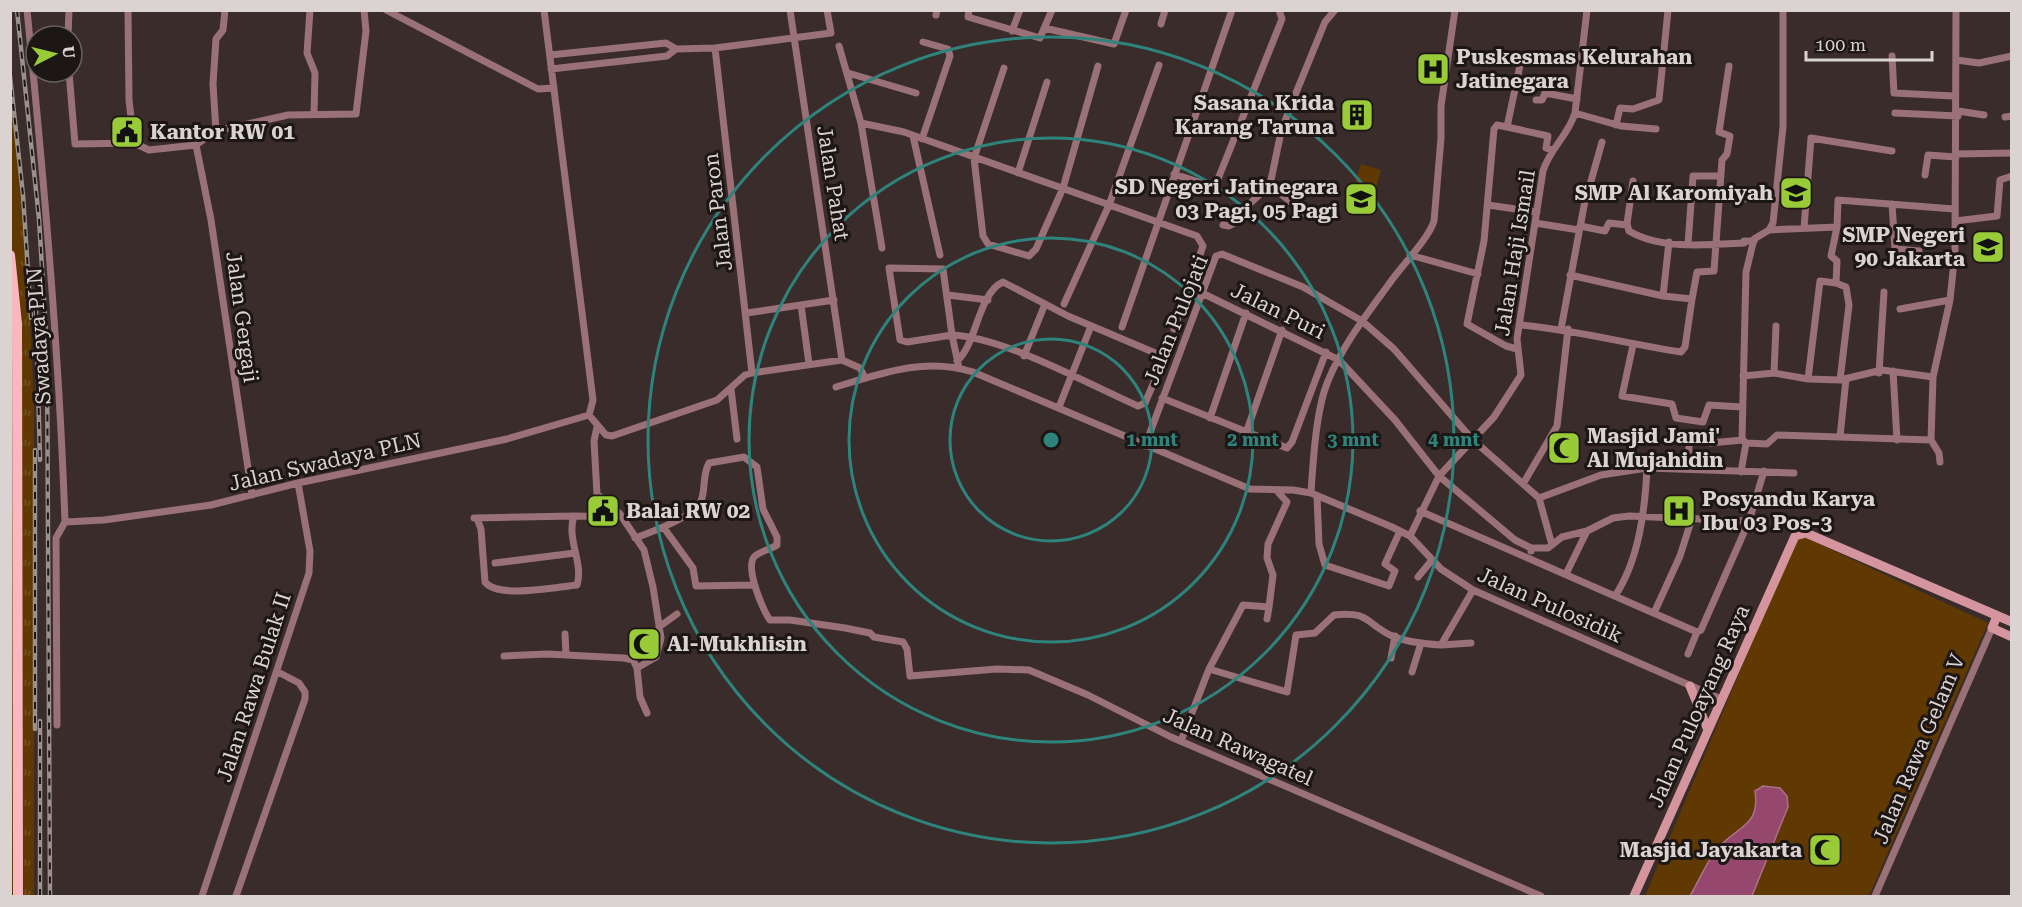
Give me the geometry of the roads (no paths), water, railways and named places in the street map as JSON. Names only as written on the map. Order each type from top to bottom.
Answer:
[{"type":"main road","points":[[10,255],[17,324],[15,494],[18,897]]},
{"type":"street","name":"Swadaya PLN","points":[[27,10],[41,149],[61,411],[65,522],[56,538],[57,725]]},
{"type":"street","points":[[128,10],[129,100],[134,143]]},
{"type":"street","points":[[216,131],[213,84],[216,39],[223,30],[225,10]]},
{"type":"street","points":[[310,10],[307,53],[315,73],[314,114]]},
{"type":"street","points":[[70,84],[75,144],[134,143],[149,150],[196,145],[216,131],[288,115],[354,116],[357,113],[366,31],[364,10]]},
{"type":"street","points":[[386,10],[408,24],[444,39],[538,88],[554,87]]},
{"type":"street","points":[[544,10],[593,400],[589,416],[597,427],[606,435],[615,435],[717,400],[745,375],[752,373],[842,360],[860,368],[865,378]]},
{"type":"street","name":"Jalan Pahat","points":[[790,10],[842,360]]},
{"type":"street","points":[[550,55],[666,43],[676,49],[715,48],[831,33],[826,10]]},
{"type":"street","points":[[969,10],[968,17],[1040,38],[1052,10]]},
{"type":"street","points":[[1012,31],[1020,10]]},
{"type":"street","points":[[1044,28],[1114,44],[1126,10]]},
{"type":"street","points":[[1161,24],[1166,10]]},
{"type":"street","points":[[1122,327],[1232,10]]},
{"type":"street","points":[[1174,174],[1210,186],[1218,179],[1282,19],[1279,10]]},
{"type":"street","points":[[1223,225],[1229,226],[1236,222],[1245,208],[1270,185],[1281,132],[1291,105],[1325,22],[1335,10]]},
{"type":"street","points":[[1400,531],[1385,564],[1395,571],[1387,586],[1325,565],[1319,544],[1314,494],[1321,401],[1339,360],[1362,321],[1410,255],[1430,234],[1434,221],[1442,138],[1442,106],[1455,10]]},
{"type":"street","name":"Jalan Haji Ismail","points":[[1410,537],[1420,511],[1439,476],[1494,417],[1519,380],[1521,371],[1517,349],[1543,171],[1552,150],[1571,127],[1575,113],[1587,10]]},
{"type":"street","points":[[1616,125],[1620,108],[1634,109],[1659,100],[1668,10]]},
{"type":"street","points":[[1633,181],[1627,225],[1629,231],[1639,237],[1688,244],[1716,245],[1754,240],[1769,230],[1773,224],[1783,127],[1784,10]]},
{"type":"street","points":[[1940,462],[1939,453],[1931,440],[1933,377],[1950,300],[1955,252],[1954,209],[1958,114],[1954,96],[1956,10]]},
{"type":"street","points":[[922,139],[950,56],[948,49],[923,42]]},
{"type":"street","points":[[838,46],[848,73],[861,123],[882,248]]},
{"type":"street","name":"Jalan Paron","points":[[715,48],[747,313],[752,373]]},
{"type":"street","points":[[551,69],[667,56],[676,49]]},
{"type":"street","points":[[1507,127],[1522,56]]},
{"type":"street","points":[[1892,56],[1894,93],[1954,96]]},
{"type":"street","points":[[1956,60],[1979,63],[2012,56]]},
{"type":"street","points":[[1064,304],[1109,205],[1159,65]]},
{"type":"street","points":[[1004,68],[974,158],[983,236],[988,244],[1023,255],[1033,254],[1063,188],[1098,66]]},
{"type":"street","points":[[1521,326],[1564,329],[1633,345],[1682,352],[1697,272],[1714,271],[1721,176],[1730,136],[1719,132],[1729,66]]},
{"type":"street","points":[[848,73],[916,93]]},
{"type":"street","points":[[1018,173],[1047,82]]},
{"type":"street","points":[[1536,100],[1542,100],[1545,93],[1577,99]]},
{"type":"street","points":[[1575,113],[1616,125],[1656,129]]},
{"type":"street","points":[[1895,113],[1984,115]]},
{"type":"street","points":[[861,123],[922,139],[1197,236],[1203,246],[1174,329]]},
{"type":"street","points":[[1517,349],[1467,324],[1478,274],[1488,205],[1494,129],[1497,125],[1548,136],[1546,148],[1552,150]]},
{"type":"street","points":[[913,136],[940,255]]},
{"type":"street","points":[[1804,228],[1811,138],[1892,151]]},
{"type":"street","points":[[1523,484],[1557,426],[1570,275],[1602,142]]},
{"type":"street","name":"Jalan Gergaji","points":[[196,145],[211,220],[252,495]]},
{"type":"street","points":[[1925,175],[1928,155],[2012,153]]},
{"type":"street","points":[[1688,244],[1694,176],[1721,176]]},
{"type":"street","points":[[1955,221],[1997,216],[2000,180],[2012,176]]},
{"type":"street","points":[[1270,185],[1309,217]]},
{"type":"street","points":[[1719,197],[1750,199]]},
{"type":"street","points":[[1836,283],[1838,265],[1831,256],[1837,227],[1838,200],[1954,209]]},
{"type":"street","points":[[1892,204],[1895,249],[1919,251]]},
{"type":"street","points":[[1488,205],[1537,212]]},
{"type":"street","points":[[1535,223],[1605,231],[1609,223],[1627,225]]},
{"type":"street","points":[[1769,230],[1837,227]]},
{"type":"street","points":[[1741,472],[1744,441],[1742,407],[1746,272],[1754,240]]},
{"type":"street","points":[[1663,296],[1670,242]]},
{"type":"street","name":"Jalan Pulojati","points":[[1145,446],[1216,256],[1222,254],[1303,286],[1362,321]]},
{"type":"street","points":[[1410,255],[1478,274]]},
{"type":"street","points":[[958,364],[952,335],[944,272],[940,268],[892,267],[888,271],[900,340],[907,342],[952,335],[970,336],[1024,356],[1142,406],[1163,361],[1160,355],[1091,326],[1003,282],[988,300],[970,336],[967,350],[958,364]]},
{"type":"street","points":[[1570,275],[1663,296],[1692,299]]},
{"type":"street","points":[[1808,379],[1820,281],[1836,283],[1847,290],[1849,305],[1840,437]]},
{"type":"street","points":[[1879,373],[1884,292]]},
{"type":"street","name":"Jalan Puri","points":[[1202,293],[1282,330],[1339,360],[1395,420],[1439,476],[1505,532],[1525,547],[1532,548]]},
{"type":"street","points":[[948,296],[988,300]]},
{"type":"street","points":[[747,313],[834,300]]},
{"type":"street","points":[[1900,309],[1950,300]]},
{"type":"street","points":[[1024,356],[1045,304]]},
{"type":"street","points":[[801,305],[809,364]]},
{"type":"street","points":[[1210,418],[1246,313]]},
{"type":"street","points":[[1362,321],[1403,359],[1472,440],[1539,498],[1551,545]]},
{"type":"street","points":[[1059,407],[1091,326]]},
{"type":"street","points":[[1774,373],[1776,326]]},
{"type":"street","points":[[1246,433],[1282,330]]},
{"type":"street","points":[[1633,345],[1622,396],[1672,404],[1677,418],[1703,422],[1710,405],[1742,407]]},
{"type":"street","points":[[1162,398],[1285,448],[1290,447],[1326,352]]},
{"type":"street","name":"Jalan Pulosidik","points":[[836,387],[898,368],[915,365],[958,364],[1250,489],[1314,494],[1400,531],[1410,537],[1432,560],[1473,590],[1721,699]]},
{"type":"street","points":[[1743,376],[1774,373],[1808,379],[1843,380],[1879,373],[1882,370],[1933,377]]},
{"type":"street","points":[[1893,371],[1898,440]]},
{"type":"street","points":[[731,389],[737,439]]},
{"type":"street","name":"Jalan Swadaya PLN","points":[[65,522],[174,512],[507,439],[589,416]]},
{"type":"street","points":[[597,427],[594,441],[597,494],[620,514],[644,550],[648,561],[659,627],[661,646],[658,655],[637,668]]},
{"type":"street","points":[[1710,443],[1744,441],[1767,444],[1777,435],[1931,440]]},
{"type":"street","points":[[1688,469],[1689,445]]},
{"type":"street","points":[[635,538],[664,528],[701,502],[702,478],[709,463],[744,457],[757,466],[763,509],[777,538],[777,545],[755,556],[752,561],[754,585],[696,586],[693,568],[664,528]]},
{"type":"street","points":[[1539,498],[1601,475],[1647,468],[1794,473]]},
{"type":"street","points":[[1615,596],[1634,555],[1643,514],[1647,468]]},
{"type":"street","points":[[1688,654],[1697,632],[1701,630],[1749,521],[1764,471]]},
{"type":"street","name":"Jalan Rawa Bulak II","points":[[202,897],[278,672],[311,563],[298,483]]},
{"type":"street","points":[[1267,619],[1273,575],[1267,558],[1268,544],[1287,502],[1277,491]]},
{"type":"street","points":[[1420,511],[1697,632]]},
{"type":"street","points":[[574,516],[572,536],[579,579],[577,585],[496,591],[485,582],[481,529],[476,519],[574,516],[616,517],[620,514]]},
{"type":"street","points":[[1528,557],[1532,548],[1548,548],[1562,537],[1587,531],[1613,518],[1643,514],[1749,521]]},
{"type":"street","points":[[1654,613],[1680,556],[1692,518]]},
{"type":"street","points":[[1566,574],[1587,531]]},
{"type":"street","points":[[1500,545],[1505,532]]},
{"type":"street","name":"Jalan Puloayang Raya","points":[[1634,897],[1788,550],[1800,533],[1997,616]]},
{"type":"street","points":[[495,563],[575,553]]},
{"type":"street","points":[[1418,577],[1432,560]]},
{"type":"street","name":"Jalan Rawagatel","points":[[754,585],[770,620],[790,620],[845,628],[905,644],[909,675],[914,677],[997,669],[1029,670],[1088,695],[1181,741],[1541,897]]},
{"type":"street","points":[[1442,645],[1473,590]]},
{"type":"street","points":[[1181,741],[1209,669],[1243,605],[1269,607]]},
{"type":"street","points":[[659,627],[677,614]]},
{"type":"street","points":[[1209,669],[1287,692],[1296,635],[1315,633],[1334,615],[1355,615],[1373,621],[1395,636],[1421,643],[1471,644]]},
{"type":"street","points":[[1997,616],[2012,622]]},
{"type":"street","name":"Jalan Rawa Gelam V","points":[[1875,897],[1997,616]]},
{"type":"street","points":[[1992,628],[2012,638]]},
{"type":"street","points":[[565,634],[566,655]]},
{"type":"street","points":[[1391,658],[1395,636]]},
{"type":"street","points":[[1412,672],[1421,643]]},
{"type":"street","points":[[504,656],[566,655],[633,660],[637,668],[640,697],[647,712]]},
{"type":"street","points":[[236,897],[304,699],[305,692],[299,683],[278,672]]},
{"type":"street","points":[[1690,686],[1708,730]]},
{"type":"railway","points":[[17,10],[39,219],[47,349],[50,896]]},
{"type":"railway","points":[[10,76],[23,195],[31,318]]},
{"type":"railway","points":[[36,310],[40,460]]},
{"type":"railway","points":[[35,450],[35,729]]},
{"type":"railway","points":[[40,721],[40,896]]},
{"type":"place","name":"Puskesmas Kelurahan Jatinegara","points":[[1433,69]]},
{"type":"place","name":"Sasana Krida Karang Taruna","points":[[1357,115]]},
{"type":"place","name":"Kantor RW 01","points":[[127,132]]},
{"type":"place","name":"SMP Al Karomiyah","points":[[1796,193]]},
{"type":"place","name":"SD Negeri Jatinegara 03 Pagi, 05 Pagi","points":[[1361,199]]},
{"type":"place","name":"SMP Negeri 90 Jakarta","points":[[1988,247]]},
{"type":"place","name":"Masjid Jami' Al Mujahidin","points":[[1564,448]]},
{"type":"place","name":"Balai RW 02","points":[[603,511]]},
{"type":"place","name":"Posyandu Karya Ibu 03 Pos-3","points":[[1679,511]]},
{"type":"place","name":"Al-Mukhlisin","points":[[644,644]]},
{"type":"place","name":"Masjid Jayakarta","points":[[1825,850]]}]
